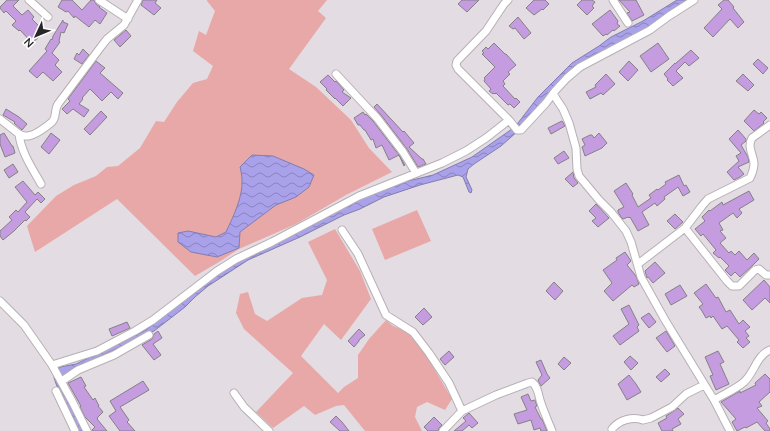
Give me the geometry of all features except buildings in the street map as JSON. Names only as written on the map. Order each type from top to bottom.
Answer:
[{"type":"street","points":[[29,0],[48,17]]},
{"type":"street","points":[[99,0],[128,18]]},
{"type":"street","points":[[0,119],[19,134],[24,136],[34,134],[52,122],[56,116],[58,104],[100,48],[124,25],[138,0]]},
{"type":"street","points":[[508,0],[486,31],[457,61],[456,65],[458,69],[513,125],[521,130],[567,78],[580,67],[650,30],[694,0]]},
{"type":"street","points":[[613,0],[628,23]]},
{"type":"street","points":[[336,74],[377,118],[403,152],[416,173]]},
{"type":"street","points":[[553,94],[563,109],[569,123],[576,148],[578,176],[626,231],[631,242],[641,277],[665,320],[714,400],[730,431]]},
{"type":"street","points":[[53,367],[97,351],[135,331],[153,320],[217,270],[236,259],[272,242],[359,196],[442,163],[466,151],[486,138],[513,125]]},
{"type":"street","points":[[638,264],[685,228],[708,199],[748,180],[751,177],[754,163],[750,141],[770,125]]},
{"type":"street","points":[[19,134],[20,142],[26,158],[41,184]]},
{"type":"street","points":[[685,228],[732,286],[739,286],[759,269],[766,275],[770,275]]},
{"type":"street","points":[[342,230],[358,254],[386,315],[413,332],[449,383],[462,411]]},
{"type":"street","points":[[0,301],[24,326],[53,367],[87,431]]},
{"type":"street","points":[[61,380],[78,370],[114,355],[149,336]]},
{"type":"street","points":[[714,400],[745,382],[762,355],[770,350]]},
{"type":"street","points":[[443,431],[462,411],[496,395],[532,382],[538,389],[540,400],[552,431]]},
{"type":"street","points":[[611,430],[616,424],[626,420],[637,418],[643,420],[651,418],[672,407],[686,394],[704,385]]},
{"type":"street","points":[[56,391],[75,431]]},
{"type":"street","points":[[234,393],[244,406],[269,431]]},
{"type":"shaded area","points":[[207,0],[327,0],[318,11],[326,18],[289,69],[316,87],[351,120],[369,148],[392,172],[346,195],[296,224],[239,249],[195,276],[117,199],[35,252],[27,226],[56,196],[74,185],[96,176],[107,167],[118,166],[140,148],[156,121],[164,122],[177,102],[193,83],[207,79],[213,66],[193,51],[199,31],[206,35],[215,11]]},
{"type":"shaded area","points":[[417,210],[431,241],[385,260],[372,229]]},
{"type":"shaded area","points":[[335,229],[360,271],[371,299],[341,340],[324,324],[301,356],[338,393],[358,378],[358,355],[369,339],[386,320],[393,326],[408,332],[422,348],[452,399],[445,410],[427,402],[417,407],[415,417],[422,431],[365,431],[344,405],[336,406],[315,415],[304,406],[273,428],[256,412],[293,373],[244,329],[236,313],[240,294],[248,292],[255,314],[267,321],[302,298],[322,295],[327,280],[308,242]]},
{"type":"water","points":[[677,0],[692,0],[656,25],[583,63],[518,131],[501,146],[468,169],[466,177],[472,190],[471,193],[469,192],[463,177],[458,175],[420,185],[384,197],[248,260],[208,286],[185,307],[154,331],[71,370],[66,374],[62,381],[84,431],[77,431],[54,378],[55,373],[60,367],[76,364],[146,330],[214,276],[231,265],[350,203],[396,184],[433,175],[472,157],[512,129],[538,97],[572,63],[611,37],[643,21]]},
{"type":"water","points":[[252,155],[273,156],[304,169],[314,175],[309,187],[296,197],[276,205],[240,232],[239,248],[217,257],[191,252],[178,242],[178,233],[188,231],[216,237],[226,232],[237,207],[241,193],[242,178],[240,167]]}]
